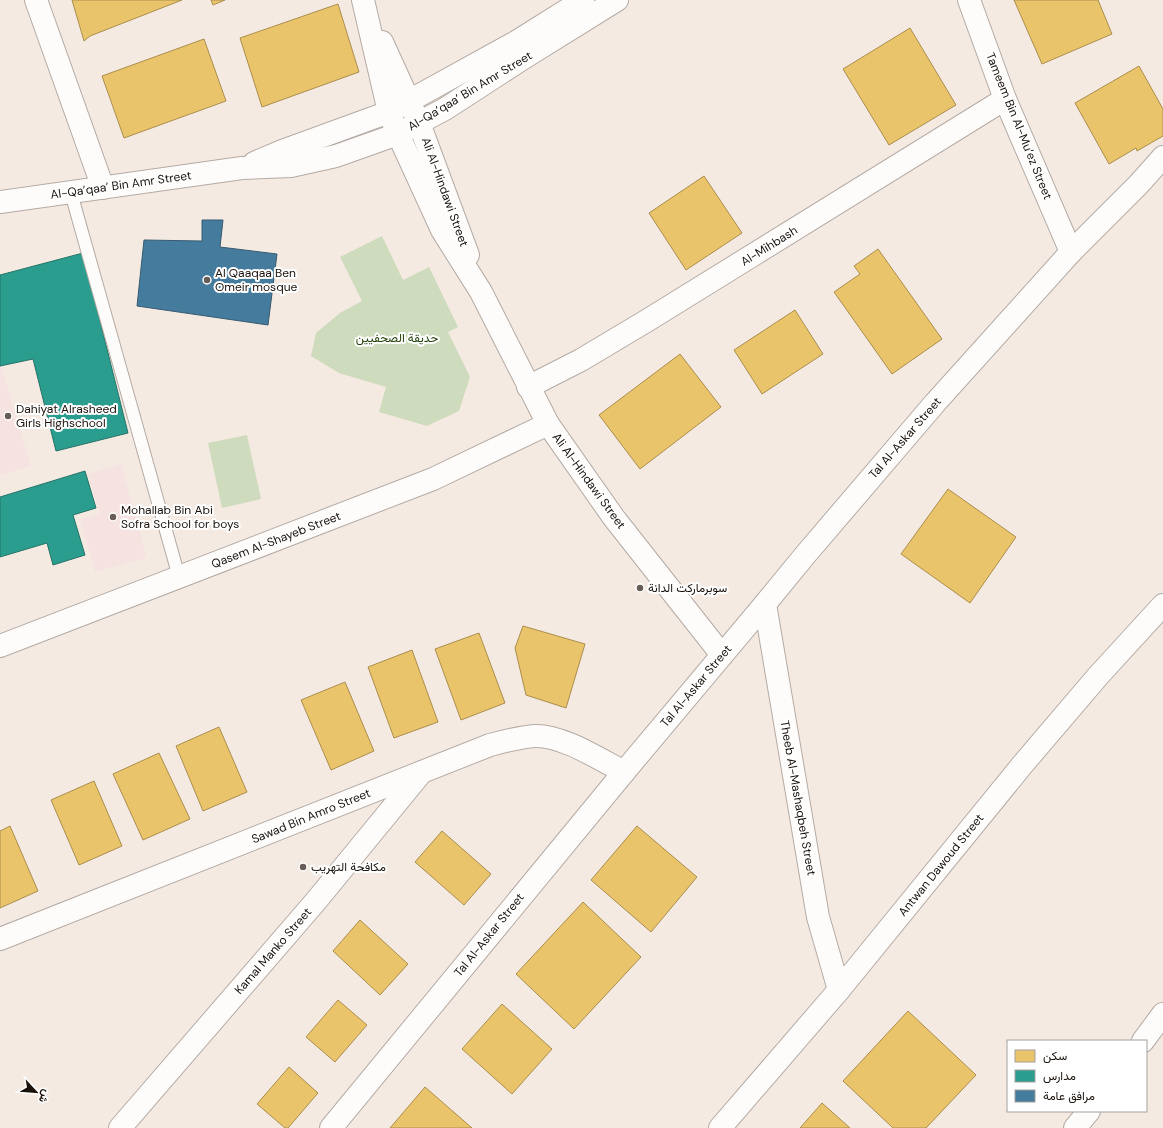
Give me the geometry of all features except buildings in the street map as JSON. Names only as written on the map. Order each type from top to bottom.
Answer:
[{"type":"street","points":[[36,0],[103,188]]},
{"type":"street","name":"Al-Qa’qaa’ Bin Amr Street","points":[[242,168],[282,151],[389,112],[516,42],[583,0]]},
{"type":"street","name":"Al-Qa’qaa’ Bin Amr Street","points":[[0,202],[242,168],[291,166],[336,156],[398,134],[419,123],[617,0]]},
{"type":"street","name":"Tameem Bin Al-Mu’ez Street","points":[[969,0],[1005,99],[1071,252]]},
{"type":"street","name":"Ali Al-Hindawi Street","points":[[364,3],[419,123],[455,217],[481,292]]},
{"type":"street","name":"Ali Al-Hindawi Street","points":[[364,3],[389,112],[398,134],[442,230],[481,292],[548,424],[614,518],[722,655]]},
{"type":"street","name":"Al-Mihbash","points":[[528,386],[581,360],[648,320],[1005,99]]},
{"type":"street","name":"Tal Al-Askar Street","points":[[330,1128],[624,772],[806,554],[935,403],[1071,252],[1139,184],[1163,157]]},
{"type":"street","name":"Qasem Al-Shayeb Street","points":[[0,646],[433,479],[548,424]]},
{"type":"street","name":"Theeb Al-Mashaqbeh Street","points":[[765,604],[818,918],[839,990]]},
{"type":"street","name":"Antwan Dawoud Street","points":[[720,1128],[839,990],[1023,764],[1098,676],[1163,605]]},
{"type":"street","name":"Sawad Bin Amro Street","points":[[0,939],[490,745],[514,739],[536,736],[556,738],[624,772]]},
{"type":"street","name":"Kamal Manko Street","points":[[120,1128],[316,901],[422,772]]},
{"type":"street","points":[[1144,1040],[1163,1014]]},
{"type":"street","points":[[1075,1128],[1088,1112]]},
{"type":"lane","points":[[71,193],[179,577]]},
{"type":"shaded area","name":"Dahiyat Alrasheed Girls Highschool","points":[[0,366],[31,466],[0,475]]},
{"type":"shaded area","name":"Mohallab Bin Abi Sofra School for boys","points":[[121,464],[146,554],[145,558],[95,572],[80,519],[100,514],[88,474]]},
{"type":"green space","name":"حديقة الصحفيين","points":[[382,236],[403,280],[429,267],[458,327],[448,332],[470,377],[459,411],[427,426],[379,412],[386,387],[339,373],[311,356],[316,333],[340,313],[362,301],[340,257]]},
{"type":"green space","points":[[247,435],[261,499],[222,508],[208,443]]},
{"type":"place","name":"Al Qaaqaa Ben Omeir mosque","points":[[207,280]]},
{"type":"place","name":"Dahiyat Alrasheed Girls Highschool","points":[[8,416]]},
{"type":"place","name":"Mohallab Bin Abi Sofra School for boys","points":[[113,517]]},
{"type":"place","name":"سوبرماركت الدانة","points":[[640,588]]},
{"type":"place","name":"مكافحة التهريب","points":[[303,867]]}]
